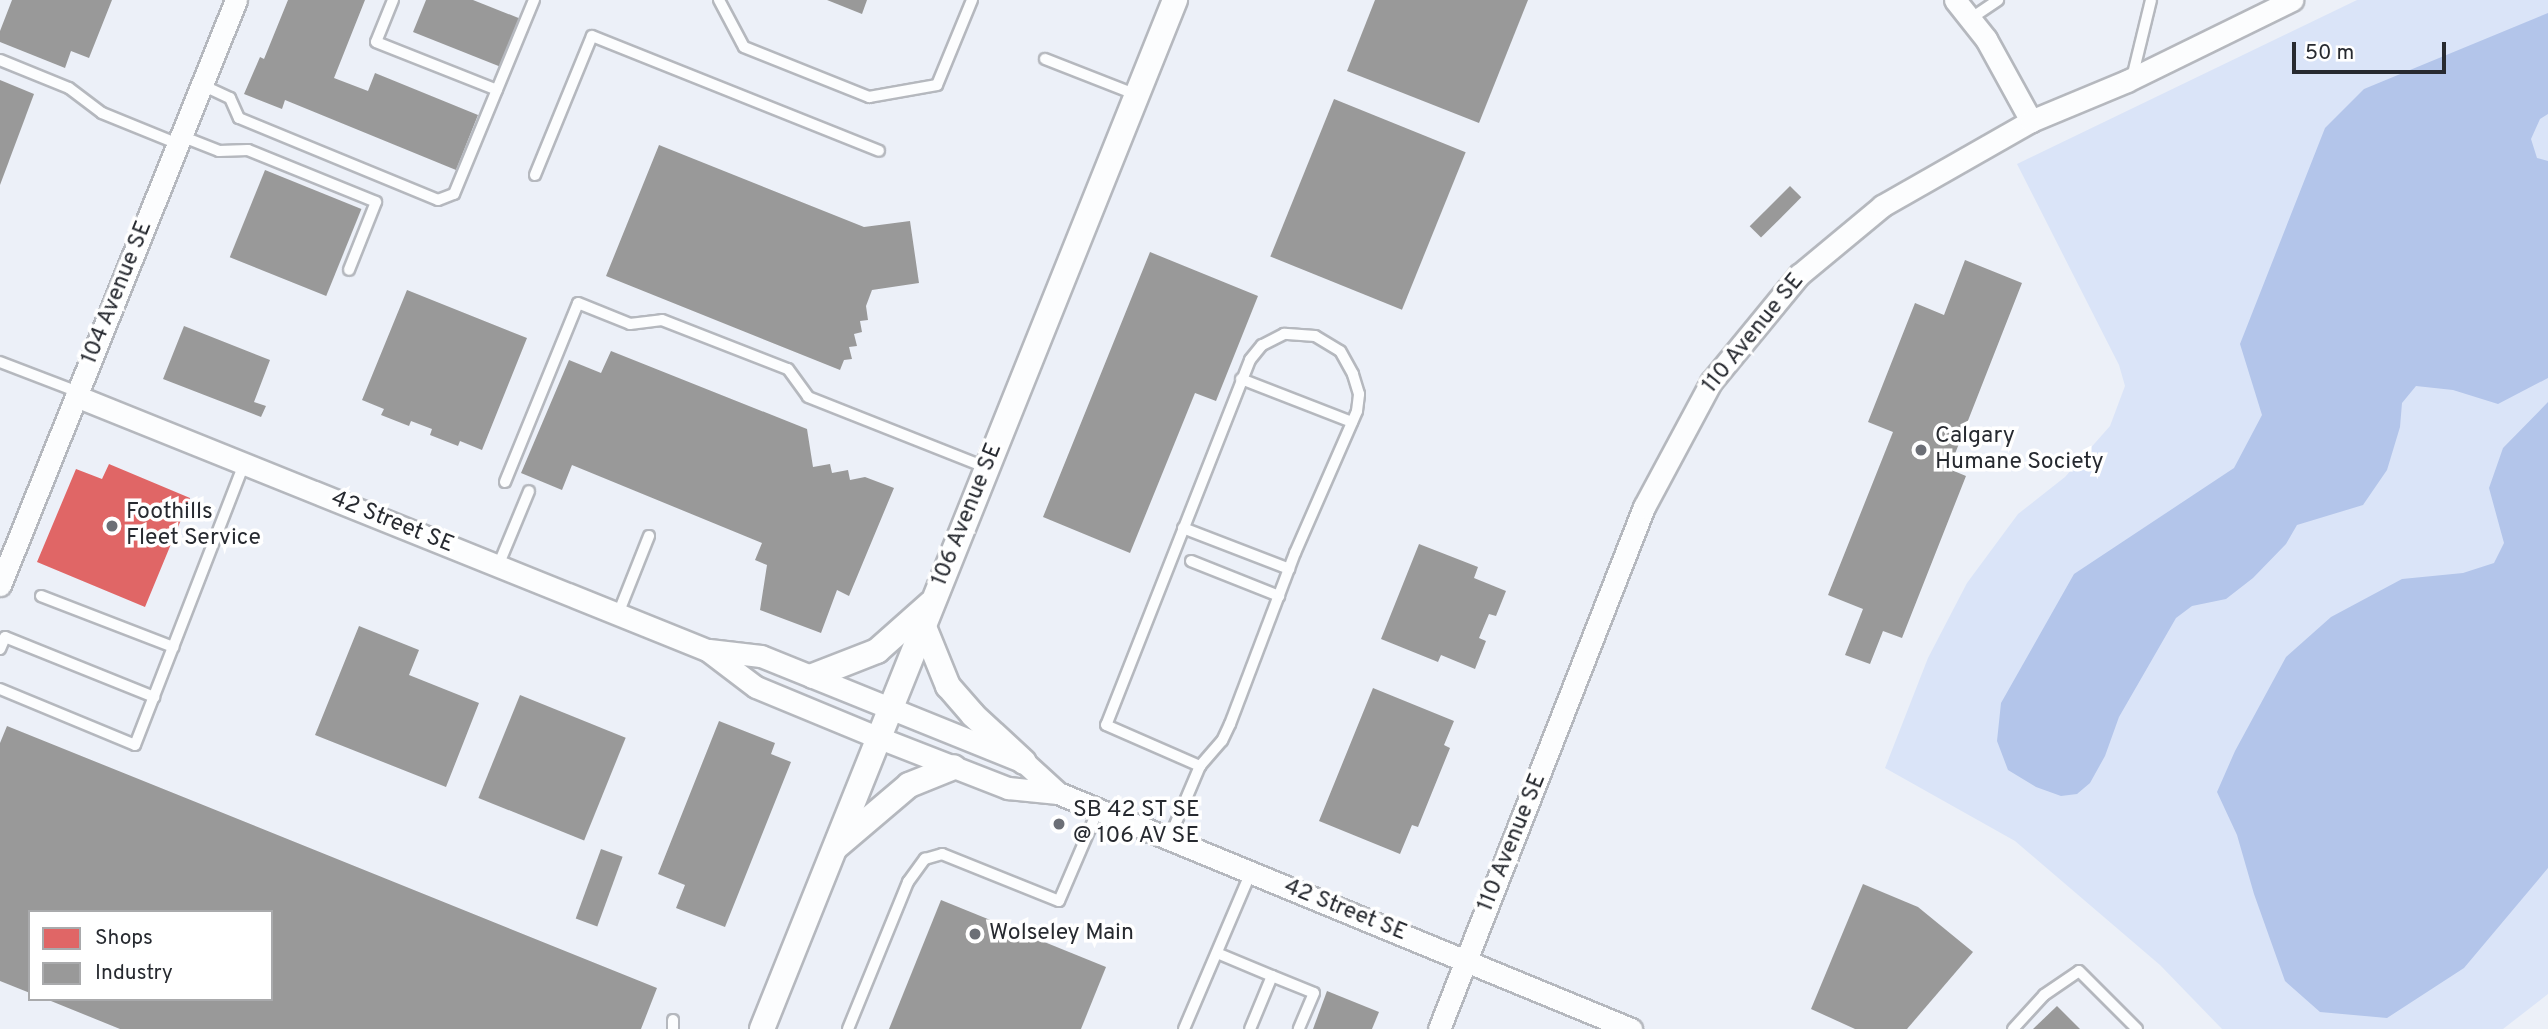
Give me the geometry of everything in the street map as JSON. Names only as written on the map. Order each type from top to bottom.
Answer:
[{"type":"street","name":"104 Avenue SE","points":[[0,585],[236,0]]},
{"type":"street","name":"106 Avenue SE","points":[[762,1029],[1175,0]]},
{"type":"street","points":[[1955,0],[1986,39],[2031,121]]},
{"type":"street","name":"110 Avenue SE","points":[[1439,1029],[1521,827],[1644,507],[1711,382],[1798,275],[1882,205],[2031,121],[2132,78],[2292,0]]},
{"type":"street","name":"42 Street SE","points":[[77,394],[707,650],[756,687],[877,737],[1008,788],[1058,793],[1631,1029]]},
{"type":"street","points":[[813,676],[877,651],[934,600]]},
{"type":"street","points":[[923,626],[948,686],[972,715],[1024,762]]},
{"type":"street","name":"42 Street SE","points":[[707,650],[761,656],[813,676],[1024,762],[1058,793]]},
{"type":"street","points":[[833,850],[909,785],[954,767]]},
{"type":"lane","points":[[393,0],[376,42],[496,90]]},
{"type":"lane","points":[[202,85],[230,98],[239,118],[438,200],[454,194],[534,0]]},
{"type":"lane","points":[[719,0],[744,47],[869,96],[937,85],[972,0]]},
{"type":"lane","points":[[1970,19],[1998,0]]},
{"type":"lane","points":[[2132,78],[2151,0]]},
{"type":"lane","points":[[536,175],[592,36],[878,151]]},
{"type":"lane","points":[[0,60],[69,88],[102,113],[219,151],[248,150],[376,202],[349,270]]},
{"type":"lane","points":[[1045,60],[1137,95]]},
{"type":"lane","points":[[505,482],[578,303],[629,324],[662,320],[788,369],[808,397],[987,468]]},
{"type":"lane","points":[[1168,839],[1200,766],[1222,741],[1230,724],[1289,569],[1352,422],[1359,394],[1353,374],[1340,351],[1315,336],[1284,334],[1262,345],[1241,379],[1106,725],[1200,766]]},
{"type":"lane","points":[[0,362],[77,394]]},
{"type":"lane","points":[[1241,379],[1352,422]]},
{"type":"lane","points":[[0,689],[135,745],[244,464]]},
{"type":"lane","points":[[498,566],[529,491]]},
{"type":"lane","points":[[1183,528],[1289,569]]},
{"type":"lane","points":[[618,614],[649,536]]},
{"type":"lane","points":[[1191,561],[1279,596]]},
{"type":"lane","points":[[41,596],[173,647]]},
{"type":"lane","points":[[0,649],[5,637],[154,697]]},
{"type":"lane","points":[[848,1029],[908,882],[925,859],[942,854],[1059,901],[1098,810]]},
{"type":"lane","points":[[1184,1029],[1251,872]]},
{"type":"lane","points":[[1217,953],[1314,993],[1299,1029]]},
{"type":"lane","points":[[2013,1029],[2044,995],[2079,971],[2137,1029]]},
{"type":"lane","points":[[1250,1029],[1272,976]]},
{"type":"shaded area","points":[[2357,0],[2548,0],[2548,994],[2503,1029],[2222,1029],[2160,965],[2015,841],[1885,768],[1928,658],[1967,583],[2018,514],[2065,477],[2110,426],[2125,386],[2119,365],[2017,164]]},
{"type":"water","points":[[2548,13],[2548,114],[2540,119],[2531,139],[2537,158],[2548,161],[2548,378],[2498,404],[2453,390],[2416,386],[2402,403],[2400,427],[2387,470],[2363,505],[2297,525],[2286,544],[2253,578],[2226,599],[2192,606],[2176,618],[2119,717],[2105,756],[2090,783],[2077,794],[2061,796],[2036,787],[2008,770],[1997,741],[2001,703],[2074,574],[2234,468],[2262,415],[2240,344],[2325,128],[2364,89]]},
{"type":"water","points":[[2548,402],[2548,868],[2464,968],[2387,1018],[2320,1012],[2285,981],[2254,894],[2237,835],[2217,792],[2235,751],[2286,657],[2331,617],[2402,579],[2463,573],[2494,563],[2504,543],[2489,488],[2503,448]]},
{"type":"building: Shops","points":[[109,464],[190,498],[145,607],[37,562],[76,469],[102,479]]},
{"type":"building: Industry","points":[[12,0],[112,0],[89,58],[71,51],[65,68],[0,42],[0,31]]},
{"type":"building: Industry","points":[[288,0],[365,0],[334,78],[368,91],[375,73],[478,115],[456,170],[285,100],[282,109],[244,94],[260,57],[264,59]]},
{"type":"building: Industry","points":[[426,0],[473,0],[521,19],[501,67],[413,32]]},
{"type":"building: Industry","points":[[827,0],[867,0],[862,14]]},
{"type":"building: Industry","points":[[1375,0],[1528,0],[1479,123],[1347,71]]},
{"type":"building: Industry","points":[[0,80],[34,94],[0,185]]},
{"type":"building: Industry","points":[[1334,99],[1466,152],[1402,310],[1270,257]]},
{"type":"building: Industry","points":[[659,145],[864,227],[910,221],[919,283],[872,290],[866,306],[868,320],[860,321],[862,332],[854,334],[857,346],[849,347],[852,359],[844,360],[840,370],[606,276]]},
{"type":"building: Industry","points":[[265,170],[361,209],[326,296],[230,257]]},
{"type":"building: Industry","points":[[1790,186],[1801,197],[1761,238],[1750,226]]},
{"type":"building: Industry","points":[[1150,252],[1258,296],[1216,401],[1195,393],[1130,553],[1043,517]]},
{"type":"building: Industry","name":"Calgary Humane Society","points":[[1965,260],[2022,283],[1949,469],[1966,476],[1902,638],[1883,631],[1870,664],[1845,655],[1863,609],[1828,595],[1893,432],[1868,422],[1915,303],[1944,315]]},
{"type":"building: Industry","points":[[407,290],[527,338],[482,450],[460,441],[458,446],[430,435],[432,429],[411,421],[409,426],[381,415],[384,409],[362,400]]},
{"type":"building: Industry","points":[[184,326],[270,360],[254,402],[266,406],[261,417],[163,379]]},
{"type":"building: Industry","points":[[611,351],[807,429],[813,467],[830,464],[832,473],[848,470],[850,480],[865,477],[894,488],[849,596],[837,590],[821,633],[760,610],[767,565],[755,560],[762,543],[572,465],[562,490],[521,473],[569,360],[601,373]]},
{"type":"building: Industry","points":[[1419,544],[1478,567],[1474,578],[1506,591],[1496,616],[1489,614],[1479,638],[1486,641],[1475,669],[1441,655],[1438,662],[1381,639]]},
{"type":"building: Industry","points":[[359,626],[419,650],[409,675],[479,703],[446,787],[315,735]]},
{"type":"building: Industry","points":[[1373,688],[1454,721],[1444,745],[1450,748],[1418,827],[1412,825],[1400,854],[1319,821]]},
{"type":"building: Industry","points":[[520,695],[626,738],[584,841],[478,798]]},
{"type":"building: Industry","points":[[719,721],[775,743],[771,754],[791,762],[725,927],[676,908],[685,885],[658,874]]},
{"type":"building: Industry","points":[[7,726],[657,988],[641,1029],[120,1029],[51,1001],[273,1001],[273,910],[28,910],[28,992],[0,981],[0,743]]},
{"type":"building: Industry","points":[[601,849],[623,857],[597,926],[576,919]]},
{"type":"building: Industry","points":[[1863,884],[1918,907],[1973,952],[1907,1029],[1855,1029],[1811,1009]]},
{"type":"building: Industry","name":"Wolseley Main","points":[[941,900],[1106,967],[1081,1029],[889,1029]]},
{"type":"building: Industry","points":[[1327,991],[1379,1012],[1372,1029],[1313,1029]]},
{"type":"building: Industry","points":[[2057,1006],[2080,1029],[2033,1029]]},
{"type":"place","name":"Calgary Humane Society","points":[[1921,450]]},
{"type":"place","name":"Foothills Fleet Service","points":[[112,526]]},
{"type":"place","name":"SB 42 ST SE @ 106 AV SE","points":[[1059,824]]},
{"type":"place","name":"Wolseley Main","points":[[975,934]]}]
